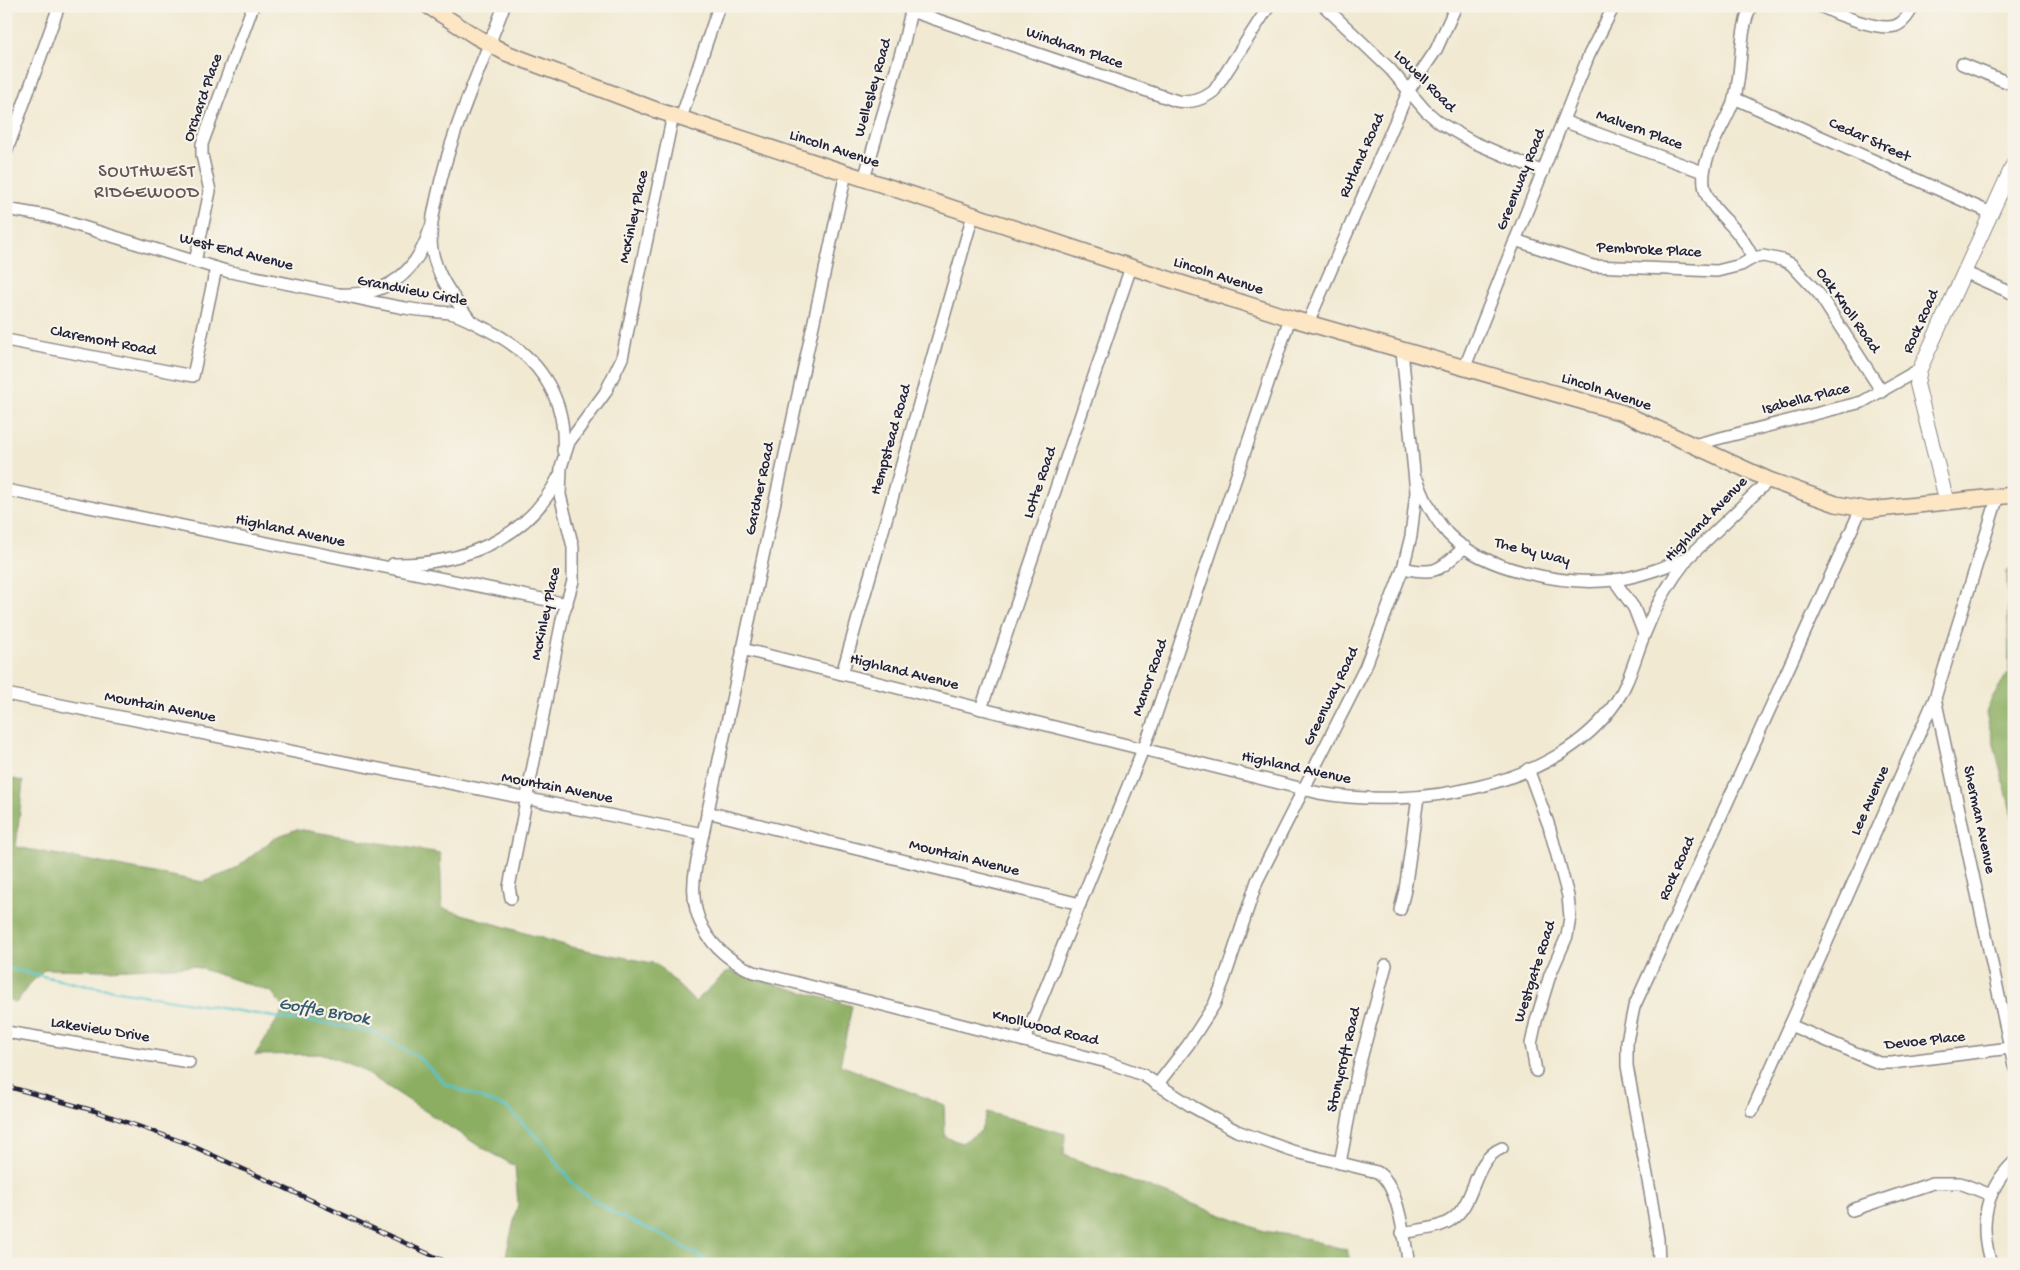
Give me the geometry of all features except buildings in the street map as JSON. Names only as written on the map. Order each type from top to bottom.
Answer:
[{"type":"main road","name":"Lincoln Avenue","points":[[428,6],[453,24],[490,44],[536,64],[677,117],[1290,318],[1623,413],[1768,480],[1836,504],[1868,510],[2014,495]]},
{"type":"street","points":[[6,153],[59,6]]},
{"type":"street","name":"Orchard Place","points":[[196,262],[210,191],[202,155],[202,144],[253,6]]},
{"type":"street","name":"West End Avenue","points":[[6,209],[47,216],[216,268],[338,294],[364,293],[377,290],[400,277],[419,257],[430,229],[441,176],[452,138],[504,6]]},
{"type":"street","name":"McKinley Place","points":[[511,898],[509,887],[526,799],[563,615],[573,581],[573,547],[560,495],[561,467],[569,442],[606,393],[622,358],[677,117],[719,6]]},
{"type":"street","name":"Windham Place","points":[[911,9],[1177,101],[1188,102],[1206,97],[1222,83],[1269,6]]},
{"type":"street","name":"Lowell Road","points":[[1324,6],[1440,123],[1473,142],[1542,172]]},
{"type":"street","name":"Rutland Road","points":[[1308,323],[1409,90],[1436,50],[1456,6]]},
{"type":"street","name":"Greenway Road","points":[[1464,369],[1589,55],[1614,6]]},
{"type":"street","points":[[1751,6],[1744,26],[1734,98],[1705,163],[1703,181],[1710,200],[1718,213],[1739,235],[1753,258]]},
{"type":"street","points":[[1820,6],[1859,21],[1889,26],[1900,23],[1907,18],[1913,6]]},
{"type":"street","name":"Wellesley Road","points":[[864,179],[904,42],[911,9]]},
{"type":"street","points":[[1962,64],[2014,85]]},
{"type":"street","name":"Cedar Street","points":[[1734,98],[1991,213]]},
{"type":"street","name":"Malvern Place","points":[[1563,121],[1703,172]]},
{"type":"street","name":"Rock Road","points":[[1947,503],[1917,384],[1920,369],[2014,163]]},
{"type":"street","name":"Gardner Road","points":[[707,812],[846,173]]},
{"type":"street","name":"Hempstead Road","points":[[842,674],[973,215]]},
{"type":"street","name":"West End Avenue","points":[[430,229],[434,260],[452,296],[470,320]]},
{"type":"street","name":"Pembroke Place","points":[[1515,240],[1592,266],[1717,271],[1736,267],[1753,258]]},
{"type":"street","name":"Oak Knoll Road","points":[[1753,258],[1768,257],[1782,260],[1791,264],[1805,278],[1827,306],[1882,392]]},
{"type":"street","name":"Lotte Road","points":[[981,709],[1131,267]]},
{"type":"street","name":"Claremont Road","points":[[6,340],[193,376],[216,268]]},
{"type":"street","points":[[1964,272],[2014,294]]},
{"type":"street","name":"Grandview Circle","points":[[338,294],[404,308],[449,313],[470,320],[512,344],[524,353],[542,375],[557,401],[562,418],[564,441],[561,467],[554,487],[521,526],[496,542],[455,558],[431,562],[406,564],[360,563]]},
{"type":"street","name":"Manor Road","points":[[1024,1040],[1143,749],[1290,318]]},
{"type":"street","name":"Greenway Road","points":[[1158,1085],[1188,1045],[1214,1005],[1258,881],[1368,662],[1403,568],[1414,515],[1416,492],[1402,351]]},
{"type":"street","name":"Isabella Place","points":[[1693,445],[1862,402],[1920,369]]},
{"type":"street","name":"The by Way","points":[[1414,467],[1419,484],[1435,517],[1449,534],[1465,547],[1493,561],[1532,573],[1578,580],[1614,580],[1661,569],[1688,558]]},
{"type":"street","name":"Highland Avenue","points":[[742,649],[1304,790],[1358,798],[1382,799],[1435,796],[1485,785],[1528,769],[1561,753],[1601,721],[1628,682],[1644,634],[1664,592],[1688,558],[1768,480]]},
{"type":"street","name":"Highland Avenue","points":[[6,490],[567,604]]},
{"type":"street","name":"Lee Avenue","points":[[1752,1111],[1935,698],[1998,496]]},
{"type":"street","name":"Rock Road","points":[[1659,1264],[1658,1239],[1627,1066],[1627,1041],[1632,1015],[1861,509]]},
{"type":"street","points":[[1403,568],[1425,573],[1440,569],[1465,547]]},
{"type":"street","points":[[1614,580],[1634,608],[1644,634]]},
{"type":"street","name":"Mountain Avenue","points":[[6,694],[702,834]]},
{"type":"street","name":"Sherman Avenue","points":[[1935,698],[2014,1066]]},
{"type":"street","name":"Westgate Road","points":[[1528,769],[1556,850],[1568,896],[1570,917],[1567,936],[1550,975],[1536,1021],[1531,1044],[1536,1071]]},
{"type":"street","points":[[1400,910],[1405,890],[1418,797]]},
{"type":"street","points":[[702,834],[707,812]]},
{"type":"street","name":"Mountain Avenue","points":[[707,812],[1080,904]]},
{"type":"street","name":"Knollwood Road","points":[[702,834],[693,880],[696,912],[708,936],[719,950],[735,962],[754,972],[792,983],[1107,1062],[1143,1075],[1192,1107],[1237,1131],[1292,1151],[1365,1168],[1384,1177],[1394,1197],[1408,1264]]},
{"type":"street","name":"Stonycroft Road","points":[[1340,1162],[1357,1074],[1386,965]]},
{"type":"street","name":"Devoe Place","points":[[1790,1025],[1879,1063],[2010,1048]]},
{"type":"street","name":"Lakeview Drive","points":[[6,1032],[189,1062]]},
{"type":"street","points":[[1402,1233],[1439,1225],[1453,1219],[1464,1204],[1483,1163],[1494,1151],[1502,1148]]},
{"type":"street","points":[[1991,1264],[1985,1245],[1986,1212],[2003,1174],[2014,1162]]},
{"type":"street","points":[[1852,1210],[1906,1190],[1933,1183],[1960,1183],[1992,1195]]},
{"type":"green space","points":[[2007,569],[2014,570],[2014,823],[1986,713],[1992,698],[2009,671]]},
{"type":"green space","points":[[6,778],[23,781],[16,847],[203,882],[234,870],[276,837],[297,829],[440,853],[442,908],[571,947],[657,964],[695,1002],[728,971],[852,1006],[840,1065],[944,1105],[945,1137],[962,1143],[981,1131],[987,1112],[1065,1134],[1064,1155],[1264,1231],[1295,1236],[1347,1250],[1351,1264],[504,1264],[518,1204],[515,1166],[476,1144],[359,1068],[323,1054],[255,1055],[284,1009],[272,992],[193,966],[106,970],[45,969],[28,986],[16,1003],[6,998]]},
{"type":"waterway","name":"Goffle Brook","points":[[6,968],[83,985],[292,1020],[325,1023],[376,1033],[418,1057],[445,1084],[507,1108],[540,1140],[577,1189],[617,1215],[660,1234],[714,1264]]},
{"type":"railway","points":[[6,1086],[95,1111],[186,1143],[451,1264]]},
{"type":"district","name":"SOUTHWEST RIDGEWOOD","points":[[147,182]]}]
